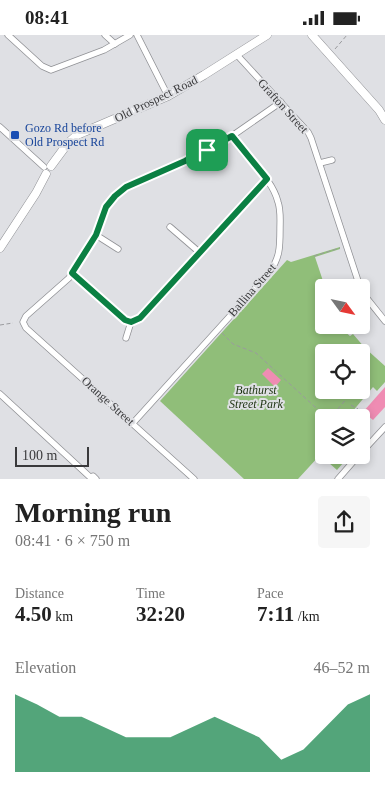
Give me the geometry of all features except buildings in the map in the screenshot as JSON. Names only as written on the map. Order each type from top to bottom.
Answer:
[{"type":"main road","name":"Old Prospect Road","points":[[0,248],[36,193],[47,169],[77,135],[168,96],[267,35]]},
{"type":"main road","points":[[312,35],[385,119]]},
{"type":"street","points":[[8,35],[49,72],[115,44],[130,35]]},
{"type":"street","points":[[105,35],[115,44]]},
{"type":"street","points":[[137,35],[168,96]]},
{"type":"street","name":"Grafton Street","points":[[237,55],[308,131],[357,279]]},
{"type":"street","name":"Orange Street","points":[[194,479],[26,328],[22,322],[26,316],[66,281],[72,273],[96,235],[106,207],[115,196],[126,187],[185,161],[232,136],[281,102]]},
{"type":"street","points":[[0,127],[47,169]]},
{"type":"street","name":"Ballina Street","points":[[132,423],[269,273],[279,257],[280,208],[275,193],[267,179],[232,136]]},
{"type":"street","points":[[320,163],[332,160]]},
{"type":"street","points":[[72,273],[125,320],[131,322],[140,318],[267,179]]},
{"type":"street","points":[[170,227],[199,252]]},
{"type":"street","points":[[96,235],[118,249]]},
{"type":"street","name":"Grafton Street","points":[[370,302],[385,321]]},
{"type":"street","points":[[126,338],[131,322]]},
{"type":"street","points":[[0,394],[92,478]]},
{"type":"street","points":[[370,444],[384,429]]},
{"type":"street","points":[[338,479],[351,464]]},
{"type":"path","points":[[334,50],[347,35]]},
{"type":"path","points":[[314,256],[341,247]]},
{"type":"path","points":[[0,325],[13,323]]},
{"type":"path","points":[[217,329],[233,344],[256,353],[317,409]]},
{"type":"path","points":[[337,409],[346,399]]},
{"type":"path","points":[[351,405],[358,409]]},
{"type":"green space","name":"Bathurst Street Park","points":[[340,247],[340,249],[315,257],[322,279],[315,279],[315,334],[348,334],[350,336],[353,334],[362,344],[315,344],[315,399],[363,399],[355,409],[315,409],[315,460],[298,479],[244,479],[160,401],[287,260],[291,262]]},
{"type":"green space","name":"Bathurst Street Park","points":[[370,352],[385,366],[385,382],[377,391],[373,387],[370,391]]},
{"type":"green space","name":"Bathurst Street Park","points":[[330,464],[342,464],[337,470]]},
{"type":"place","name":"Gozo Rd before Old Prospect Rd","points":[[15,135]]},
{"type":"route","points":[[232,136],[267,179],[140,318],[131,322],[125,320],[72,273],[96,235],[106,207],[115,196],[134,183],[161,173],[207,150],[232,136]]}]
